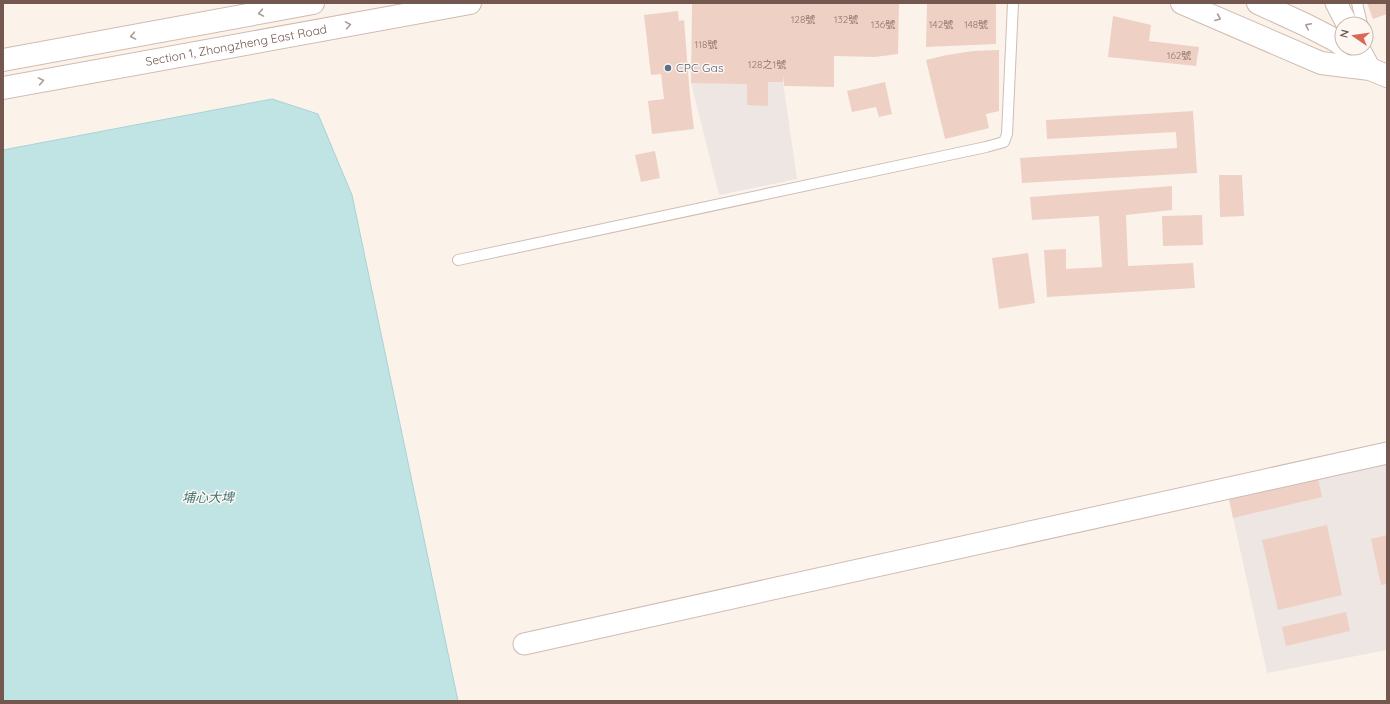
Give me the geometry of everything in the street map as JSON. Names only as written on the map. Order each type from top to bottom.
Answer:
[{"type":"main road","points":[[3,60],[313,3]]},
{"type":"main road","name":"Section 1, Zhongzheng East Road","points":[[3,88],[470,3]]},
{"type":"main road","points":[[1182,3],[1321,63],[1378,73]]},
{"type":"main road","points":[[1258,3],[1334,39]]},
{"type":"main road","points":[[1356,56],[1378,73]]},
{"type":"street","points":[[1336,3],[1343,16]]},
{"type":"street","points":[[1365,56],[1378,73]]},
{"type":"street","points":[[524,644],[1387,453]]},
{"type":"lane","points":[[458,260],[971,151],[1004,142],[1007,134],[1013,3]]},
{"type":"lane","points":[[1357,3],[1360,16]]},
{"type":"lane","points":[[1370,56],[1378,73]]},
{"type":"shaded area","points":[[784,3],[783,82],[797,179],[719,195],[691,83]]},
{"type":"shaded area","points":[[1387,462],[1387,650],[1267,673],[1229,499]]},
{"type":"water","name":"埔心大埤","points":[[272,99],[318,114],[352,195],[458,701],[3,701],[3,150]]},
{"type":"building","points":[[692,3],[899,3],[898,54],[875,57],[834,56],[834,87],[784,86],[783,75],[783,82],[768,82],[768,106],[747,105],[747,84],[691,83]]},
{"type":"building","points":[[927,3],[996,3],[996,44],[926,47]]},
{"type":"building","points":[[1367,3],[1387,3],[1387,14],[1374,19],[1374,16],[1372,16]]},
{"type":"building","points":[[678,11],[679,21],[684,20],[694,129],[652,134],[648,101],[664,99],[661,74],[651,75],[644,15]]},
{"type":"building","points":[[1113,16],[1151,25],[1149,41],[1199,47],[1196,66],[1108,57]]},
{"type":"building","points":[[999,50],[999,111],[986,114],[989,128],[945,139],[926,60],[973,51]]},
{"type":"building","points":[[885,82],[892,114],[879,117],[876,107],[852,112],[847,91]]},
{"type":"building","points":[[1193,111],[1197,173],[1022,183],[1020,158],[1177,148],[1176,132],[1047,139],[1046,120]]},
{"type":"building","points":[[655,151],[660,178],[641,182],[635,155]]},
{"type":"building","points":[[1219,175],[1242,175],[1244,216],[1220,217]]},
{"type":"building","points":[[1172,186],[1172,210],[1126,215],[1128,266],[1193,263],[1195,288],[1047,297],[1044,250],[1066,249],[1066,269],[1102,267],[1099,216],[1032,220],[1030,197]]},
{"type":"building","points":[[1202,215],[1203,245],[1163,246],[1162,216]]},
{"type":"building","points":[[1028,253],[1035,303],[999,309],[992,258]]},
{"type":"building","points":[[1318,478],[1322,497],[1233,518],[1229,499]]},
{"type":"building","points":[[1327,525],[1342,595],[1278,610],[1262,540]]},
{"type":"building","points":[[1387,535],[1387,584],[1381,585],[1371,539]]},
{"type":"building","points":[[1346,612],[1350,631],[1286,646],[1282,627]]},
{"type":"place","name":"CPC Gas","points":[[668,68]]}]
